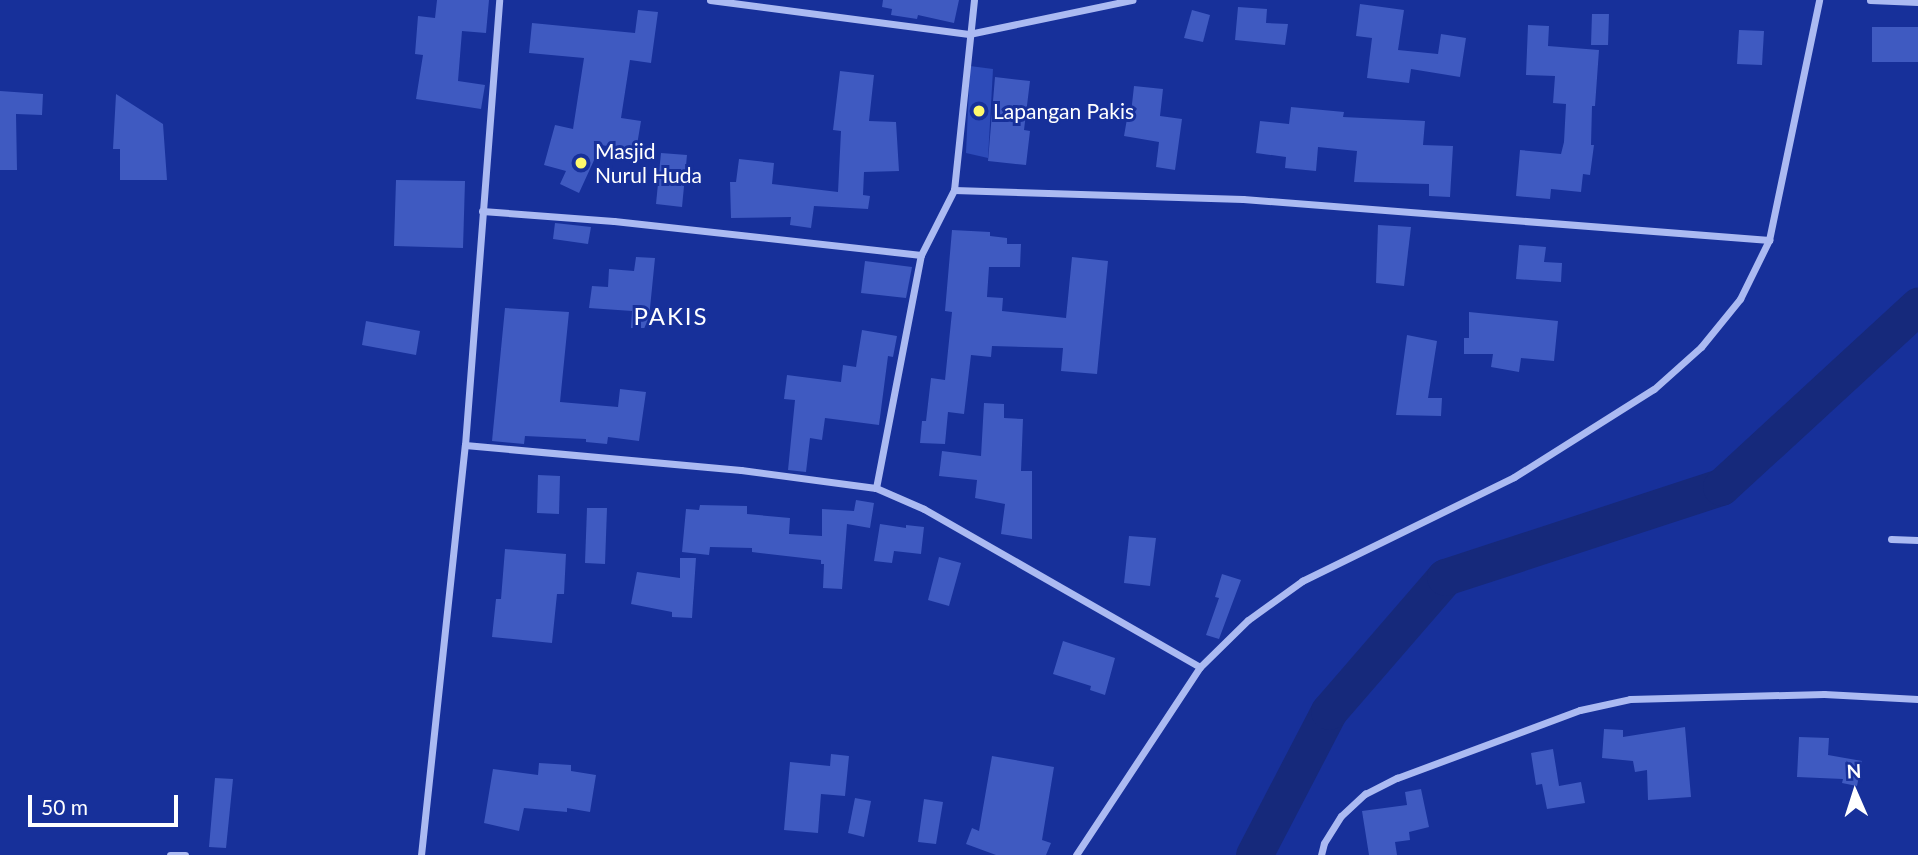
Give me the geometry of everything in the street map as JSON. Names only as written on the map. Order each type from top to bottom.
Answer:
[{"type":"street","points":[[421,855],[465,445],[499,0]]},
{"type":"street","points":[[710,0],[969,34],[1132,0]]},
{"type":"street","points":[[877,488],[921,255],[954,190],[974,0]]},
{"type":"street","points":[[1076,855],[1200,667],[1248,620],[1303,581],[1514,477],[1654,389],[1701,347],[1740,299],[1769,240],[1819,0]]},
{"type":"street","points":[[1870,0],[1918,2]]},
{"type":"street","points":[[954,190],[1243,199],[1769,240]]},
{"type":"street","points":[[482,211],[614,221],[921,255]]},
{"type":"street","points":[[465,445],[741,470],[877,488],[923,509],[1200,667]]},
{"type":"street","points":[[1891,539],[1918,540]]},
{"type":"street","points":[[1321,855],[1324,843],[1341,816],[1365,794],[1397,778],[1580,710],[1630,699],[1824,694],[1918,699]]},
{"type":"street","points":[[170,855],[185,855]]},
{"type":"shaded area","name":"Lapangan Pakis","points":[[970,66],[993,69],[988,158],[966,153]]},
{"type":"building","points":[[437,0],[489,0],[486,33],[462,31],[458,81],[485,85],[481,109],[416,99],[423,55],[415,54],[418,16],[435,18]]},
{"type":"building","points":[[883,0],[959,0],[954,23],[918,15],[917,19],[891,15],[892,9],[882,7]]},
{"type":"building","points":[[1360,4],[1404,10],[1398,50],[1438,54],[1441,34],[1466,38],[1460,77],[1411,69],[1409,83],[1367,78],[1372,38],[1356,36]]},
{"type":"building","points":[[1238,7],[1267,9],[1266,23],[1288,24],[1285,45],[1235,40]]},
{"type":"building","points":[[638,10],[658,12],[651,63],[630,60],[621,118],[641,121],[636,151],[601,145],[579,193],[560,184],[566,171],[544,165],[555,125],[573,129],[584,58],[529,53],[532,23],[635,33]]},
{"type":"building","points":[[1192,10],[1210,15],[1203,42],[1184,38]]},
{"type":"building","points":[[1592,14],[1609,14],[1608,45],[1591,45]]},
{"type":"building","points":[[1528,25],[1549,26],[1548,46],[1599,50],[1595,106],[1592,106],[1591,145],[1594,145],[1590,175],[1583,174],[1581,192],[1551,189],[1550,199],[1516,196],[1520,150],[1561,154],[1564,142],[1566,104],[1553,103],[1555,76],[1526,75]]},
{"type":"building","points":[[1872,27],[1918,27],[1918,62],[1872,62]]},
{"type":"building","points":[[1739,30],[1764,31],[1762,65],[1737,64]]},
{"type":"building","points":[[840,71],[874,75],[869,121],[896,122],[899,171],[864,172],[863,195],[870,196],[868,209],[814,206],[811,228],[790,225],[791,217],[731,218],[730,182],[736,182],[739,159],[774,163],[772,184],[838,192],[841,131],[833,130]]},
{"type":"building","points":[[995,77],[1030,81],[1024,130],[1030,131],[1026,165],[988,161]]},
{"type":"building","points":[[1134,86],[1163,89],[1160,116],[1182,119],[1175,170],[1156,167],[1159,142],[1124,136],[1128,113],[1131,113]]},
{"type":"building","points":[[0,91],[43,94],[42,115],[16,114],[17,170],[0,170]]},
{"type":"building","points":[[116,94],[163,124],[167,180],[120,180],[120,149],[113,149]]},
{"type":"building","points":[[1291,107],[1344,112],[1343,117],[1425,121],[1423,145],[1453,146],[1450,197],[1429,196],[1429,184],[1354,182],[1357,151],[1318,147],[1316,171],[1285,168],[1286,157],[1256,153],[1260,121],[1289,124]]},
{"type":"building","points":[[661,153],[687,155],[682,207],[656,204]]},
{"type":"building","points":[[396,180],[465,181],[463,248],[394,246]]},
{"type":"building","points":[[555,223],[591,227],[588,244],[553,239]]},
{"type":"building","points":[[1378,225],[1411,227],[1404,286],[1376,283]]},
{"type":"building","points":[[952,230],[990,232],[990,236],[1007,238],[1007,244],[1021,244],[1020,267],[989,267],[987,297],[1003,298],[1002,311],[1066,318],[1072,257],[1108,261],[1097,374],[1061,371],[1063,348],[992,346],[991,357],[971,355],[964,414],[948,412],[945,444],[920,443],[922,421],[926,421],[931,378],[945,380],[952,312],[945,311]]},
{"type":"building","points":[[1519,245],[1546,247],[1544,262],[1562,263],[1561,282],[1516,279]]},
{"type":"building","points":[[636,257],[655,258],[648,328],[631,328],[632,311],[589,308],[592,286],[608,287],[609,269],[634,271]]},
{"type":"building","points":[[865,261],[912,267],[906,298],[861,293]]},
{"type":"building","points":[[505,308],[569,312],[560,402],[618,407],[620,389],[646,392],[639,441],[608,437],[607,444],[586,442],[586,439],[525,436],[524,444],[492,441]]},
{"type":"building","points":[[1469,312],[1558,321],[1554,361],[1521,358],[1519,372],[1491,367],[1493,354],[1464,354],[1464,338],[1469,338]]},
{"type":"building","points":[[366,321],[420,331],[416,355],[362,345]]},
{"type":"building","points":[[862,330],[897,336],[893,357],[888,356],[879,425],[825,418],[822,440],[810,438],[806,472],[788,470],[795,400],[784,399],[787,375],[841,382],[843,365],[856,367]]},
{"type":"building","points":[[1407,335],[1437,341],[1428,398],[1442,398],[1441,416],[1396,415]]},
{"type":"building","points":[[984,403],[1004,404],[1004,418],[1023,419],[1021,471],[1032,471],[1032,539],[1001,534],[1005,504],[975,498],[977,480],[939,476],[942,451],[981,456]]},
{"type":"building","points":[[538,475],[560,476],[559,514],[537,513]]},
{"type":"building","points":[[856,500],[874,503],[870,528],[847,524],[842,589],[823,588],[824,564],[821,564],[821,560],[752,552],[752,548],[710,547],[709,555],[682,552],[686,509],[699,510],[700,505],[747,506],[747,514],[790,518],[789,534],[822,536],[822,509],[854,511]]},
{"type":"building","points":[[587,508],[607,508],[605,564],[585,563]]},
{"type":"building","points":[[880,524],[906,528],[906,525],[924,527],[921,554],[894,551],[892,563],[874,561]]},
{"type":"building","points":[[1129,536],[1156,538],[1150,586],[1124,583]]},
{"type":"building","points":[[505,549],[566,554],[564,594],[557,594],[552,643],[492,637],[496,599],[501,599]]},
{"type":"building","points":[[939,557],[961,563],[949,606],[928,600]]},
{"type":"building","points":[[680,558],[696,558],[692,618],[672,617],[672,612],[631,604],[637,572],[680,578]]},
{"type":"building","points":[[1222,574],[1241,580],[1219,639],[1206,635],[1219,598],[1215,597]]},
{"type":"building","points":[[1063,641],[1115,658],[1105,695],[1090,690],[1091,686],[1053,674]]},
{"type":"building","points":[[1685,727],[1691,797],[1648,800],[1647,770],[1635,772],[1633,761],[1602,758],[1604,729],[1623,730],[1623,737]]},
{"type":"building","points":[[1799,737],[1829,738],[1828,755],[1862,761],[1857,786],[1842,783],[1843,779],[1797,777]]},
{"type":"building","points":[[1553,749],[1559,786],[1581,782],[1585,803],[1547,809],[1542,784],[1536,785],[1531,753]]},
{"type":"building","points":[[831,754],[849,756],[845,796],[821,794],[818,833],[784,830],[790,762],[830,766]]},
{"type":"building","points":[[992,756],[1054,767],[1042,840],[1051,843],[1046,855],[996,855],[966,844],[972,828],[979,831]]},
{"type":"building","points":[[539,763],[571,765],[571,771],[596,775],[590,812],[567,808],[567,812],[524,808],[519,831],[484,823],[493,769],[538,775]]},
{"type":"building","points":[[215,778],[233,779],[226,848],[209,847]]},
{"type":"building","points":[[1421,789],[1429,827],[1409,832],[1410,840],[1395,842],[1397,855],[1369,855],[1362,811],[1407,805],[1405,792]]},
{"type":"building","points":[[855,798],[871,801],[864,837],[848,833]]},
{"type":"building","points":[[924,799],[943,802],[936,844],[918,842]]},
{"type":"waterway","points":[[1254,855],[1329,711],[1445,577],[1721,487],[1918,306]]},
{"type":"place","name":"Lapangan Pakis","points":[[979,111]]},
{"type":"place","name":"Masjid Nurul Huda","points":[[581,163]]},
{"type":"district","name":"PAKIS","points":[[671,316]]}]
